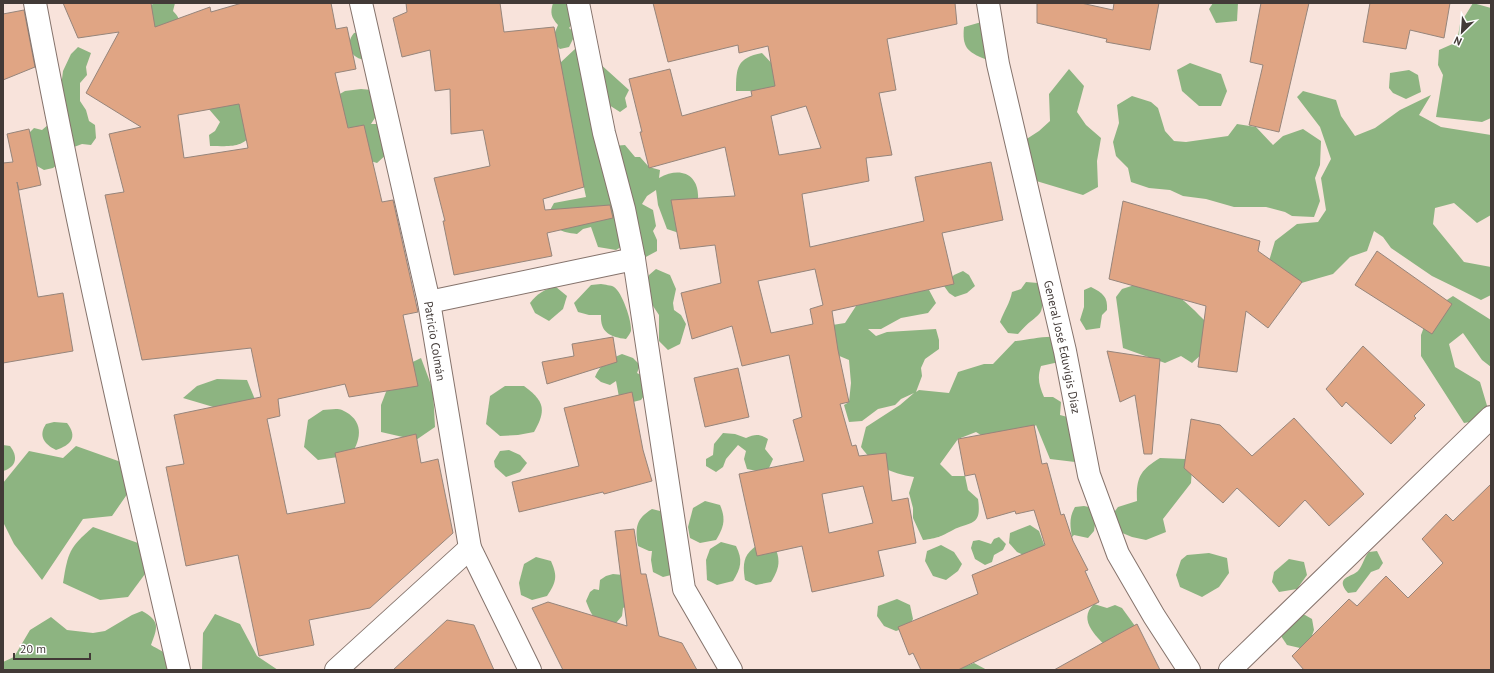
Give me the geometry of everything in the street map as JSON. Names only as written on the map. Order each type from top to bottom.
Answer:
[{"type":"street","points":[[35,3],[64,159],[133,474],[179,670]]},
{"type":"street","name":"Patricio Colmán","points":[[361,3],[429,302],[470,548],[530,670]]},
{"type":"street","points":[[578,3],[604,133],[624,209],[634,260],[684,590],[731,670]]},
{"type":"street","name":"General José Eduvigis Díaz","points":[[988,3],[998,64],[1065,351],[1089,476],[1118,554],[1154,616],[1189,670]]},
{"type":"street","points":[[429,302],[634,260]]},
{"type":"street","points":[[1230,670],[1491,417]]},
{"type":"street","points":[[336,670],[470,548]]},
{"type":"green space","points":[[153,3],[175,3],[173,11],[179,19],[178,30],[150,27],[151,7]]},
{"type":"green space","points":[[553,3],[568,3],[567,8],[572,11],[574,22],[569,28],[574,32],[573,39],[569,47],[560,49],[554,43],[553,37],[558,25],[552,15]]},
{"type":"green space","points":[[1213,3],[1238,3],[1237,21],[1216,23],[1209,9]]},
{"type":"green space","points":[[1473,3],[1491,8],[1491,118],[1482,122],[1436,117],[1443,75],[1438,65],[1439,50],[1457,42],[1460,24]]},
{"type":"green space","points":[[985,21],[992,50],[985,59],[974,54],[967,48],[964,39],[964,27]]},
{"type":"green space","points":[[365,31],[366,60],[356,57],[349,47],[354,33]]},
{"type":"green space","points":[[78,47],[91,53],[86,67],[87,75],[80,83],[80,101],[86,110],[89,121],[95,125],[96,138],[91,145],[82,144],[74,147],[64,159],[53,168],[44,170],[37,166],[28,134],[34,128],[42,130],[49,124],[44,112],[47,99],[58,89],[63,71],[71,54]]},
{"type":"green space","points":[[575,49],[588,53],[629,90],[625,98],[627,107],[620,112],[609,105],[613,146],[625,145],[635,157],[640,157],[649,167],[660,170],[659,178],[668,174],[684,173],[690,176],[697,188],[697,211],[695,218],[679,233],[667,229],[658,205],[656,190],[647,196],[642,204],[653,210],[656,226],[653,231],[657,240],[657,251],[644,258],[631,241],[616,250],[598,247],[591,227],[583,229],[577,234],[562,231],[556,227],[548,214],[554,203],[586,197],[583,183],[578,175],[560,63]]},
{"type":"green space","points":[[762,53],[777,69],[780,84],[774,91],[736,91],[737,76],[740,65],[747,58]]},
{"type":"green space","points":[[1190,63],[1221,74],[1227,91],[1221,106],[1199,106],[1182,91],[1177,70]]},
{"type":"green space","points":[[1069,69],[1084,86],[1077,112],[1086,125],[1101,138],[1097,161],[1098,187],[1083,195],[1033,180],[1022,142],[1039,131],[1050,121],[1049,94]]},
{"type":"green space","points":[[1409,70],[1418,75],[1421,92],[1406,99],[1393,93],[1389,88],[1390,73]]},
{"type":"green space","points":[[361,89],[372,90],[384,104],[371,124],[379,124],[388,153],[377,163],[361,158],[352,128],[341,127],[338,95],[345,91]]},
{"type":"green space","points":[[257,90],[241,116],[258,129],[247,140],[237,145],[210,146],[209,135],[215,131],[220,122],[195,93]]},
{"type":"green space","points":[[1303,91],[1336,100],[1341,116],[1355,136],[1375,128],[1400,110],[1431,95],[1419,115],[1441,127],[1491,135],[1491,215],[1477,223],[1454,203],[1435,208],[1433,224],[1464,262],[1491,267],[1491,295],[1481,300],[1432,276],[1391,248],[1383,237],[1374,231],[1367,251],[1350,257],[1333,274],[1291,286],[1269,261],[1275,241],[1297,224],[1318,222],[1326,210],[1321,178],[1331,159],[1320,127],[1297,97]]},
{"type":"green space","points":[[1132,96],[1151,102],[1158,108],[1165,131],[1174,141],[1186,142],[1228,136],[1237,124],[1256,127],[1273,145],[1283,136],[1303,129],[1321,141],[1320,165],[1315,178],[1320,201],[1314,217],[1292,216],[1285,212],[1266,207],[1234,207],[1206,199],[1183,196],[1170,190],[1149,188],[1131,182],[1128,168],[1116,156],[1113,142],[1119,123],[1117,105]]},
{"type":"green space","points":[[656,269],[670,275],[676,289],[673,303],[674,310],[681,315],[686,324],[680,344],[668,350],[659,341],[659,315],[643,291],[649,275]]},
{"type":"green space","points":[[963,271],[969,275],[975,286],[967,293],[955,297],[949,293],[944,286],[954,275]]},
{"type":"green space","points":[[1026,282],[1038,283],[1042,309],[1040,313],[1018,334],[1008,333],[1000,322],[1012,292],[1021,289]]},
{"type":"green space","points":[[1144,282],[1164,288],[1181,298],[1210,326],[1204,352],[1192,363],[1181,356],[1165,363],[1123,348],[1116,297],[1122,289]]},
{"type":"green space","points":[[601,284],[614,287],[623,300],[631,326],[631,332],[626,339],[616,337],[608,333],[602,326],[601,315],[589,315],[578,312],[574,303],[591,285]]},
{"type":"green space","points":[[556,287],[567,296],[563,309],[549,321],[535,313],[530,303],[541,292]]},
{"type":"green space","points":[[1091,287],[1099,291],[1104,296],[1107,302],[1107,310],[1102,315],[1100,328],[1086,330],[1080,320],[1084,307],[1084,290]]},
{"type":"green space","points":[[929,290],[936,303],[928,313],[901,318],[881,329],[868,329],[876,336],[887,332],[936,329],[939,340],[939,349],[925,359],[921,368],[922,376],[916,392],[919,390],[949,393],[958,372],[984,364],[993,364],[1015,341],[1056,337],[1059,362],[1041,366],[1039,374],[1040,385],[1044,397],[1053,397],[1061,402],[1060,415],[1075,419],[1088,451],[1075,462],[1050,459],[1036,425],[1024,436],[994,443],[976,432],[958,439],[940,464],[952,476],[965,476],[968,490],[978,499],[979,508],[977,519],[970,524],[959,527],[939,537],[923,540],[913,518],[913,508],[909,493],[914,477],[884,468],[872,460],[861,447],[866,427],[900,405],[914,393],[901,399],[895,405],[878,409],[862,421],[849,422],[844,405],[849,402],[851,383],[849,360],[837,355],[826,326],[845,323],[856,306],[867,302],[890,298],[909,291]]},
{"type":"green space","points":[[1453,296],[1491,320],[1491,367],[1482,360],[1463,333],[1449,344],[1455,367],[1480,382],[1488,409],[1476,421],[1464,423],[1421,356],[1421,335],[1430,311]]},
{"type":"green space","points":[[622,354],[633,358],[640,365],[637,373],[641,375],[646,393],[641,400],[629,403],[619,397],[616,381],[610,385],[601,382],[595,377],[597,372],[606,362]]},
{"type":"green space","points":[[421,358],[433,390],[435,427],[416,440],[381,432],[381,405],[394,371]]},
{"type":"green space","points":[[217,379],[247,380],[256,402],[227,411],[183,398],[197,386]]},
{"type":"green space","points":[[505,386],[524,386],[536,396],[542,411],[541,417],[534,432],[500,436],[486,424],[490,396]]},
{"type":"green space","points":[[340,409],[354,419],[359,430],[359,436],[355,449],[351,455],[318,460],[304,447],[308,420],[323,410]]},
{"type":"green space","points":[[54,422],[67,423],[72,432],[69,443],[66,446],[56,450],[45,442],[42,436],[42,432],[46,424]]},
{"type":"green space","points":[[723,433],[735,434],[746,438],[760,435],[768,439],[765,449],[773,459],[769,468],[757,471],[747,469],[744,459],[746,451],[738,445],[726,459],[723,467],[716,472],[706,466],[706,459],[713,455],[714,444]]},
{"type":"green space","points":[[3,445],[10,446],[13,450],[15,461],[11,467],[3,471]]},
{"type":"green space","points":[[76,446],[121,462],[128,493],[112,516],[83,519],[42,580],[14,544],[4,524],[3,483],[29,451],[63,458]]},
{"type":"green space","points":[[509,450],[520,455],[527,463],[520,472],[506,477],[495,467],[494,461],[500,451]]},
{"type":"green space","points":[[1160,458],[1185,459],[1192,468],[1191,483],[1163,519],[1166,532],[1146,540],[1132,537],[1115,530],[1109,519],[1118,507],[1137,501],[1137,486],[1141,475],[1153,462]]},
{"type":"green space","points":[[705,501],[720,505],[723,515],[723,523],[716,540],[700,543],[690,538],[688,527],[693,508]]},
{"type":"green space","points":[[1075,507],[1089,507],[1096,517],[1094,531],[1088,538],[1074,535],[1072,537],[1070,522],[1073,511]]},
{"type":"green space","points":[[652,509],[668,513],[679,573],[663,577],[653,572],[651,560],[652,551],[638,546],[638,524],[643,516]]},
{"type":"green space","points":[[1030,525],[1039,531],[1045,547],[1028,557],[1017,552],[1009,543],[1010,533]]},
{"type":"green space","points":[[93,527],[138,543],[145,574],[128,597],[100,600],[63,583],[66,564],[71,551],[79,540]]},
{"type":"green space","points":[[999,537],[1006,544],[1003,550],[994,555],[992,562],[985,565],[975,559],[971,548],[973,541],[979,540],[991,544],[994,539]]},
{"type":"green space","points":[[721,542],[736,546],[740,556],[740,564],[733,581],[717,585],[707,580],[706,560],[710,549]]},
{"type":"green space","points":[[760,543],[775,547],[778,557],[778,565],[771,582],[756,585],[745,580],[744,563],[745,558],[750,551]]},
{"type":"green space","points":[[941,545],[954,552],[962,564],[958,571],[946,580],[933,576],[925,561],[927,551]]},
{"type":"green space","points":[[1377,551],[1383,563],[1379,569],[1371,572],[1356,592],[1348,593],[1344,588],[1343,581],[1358,571],[1369,552]]},
{"type":"green space","points":[[1209,553],[1227,558],[1229,573],[1219,587],[1202,597],[1180,587],[1176,575],[1181,560],[1187,555]]},
{"type":"green space","points":[[536,557],[551,561],[555,571],[555,579],[547,596],[532,600],[521,595],[519,583],[524,564]]},
{"type":"green space","points":[[1289,559],[1304,562],[1307,575],[1297,589],[1279,592],[1272,582],[1274,572]]},
{"type":"green space","points":[[613,574],[623,575],[630,604],[623,608],[622,616],[616,623],[604,623],[593,616],[586,601],[590,592],[594,589],[599,590],[600,580]]},
{"type":"green space","points":[[897,599],[910,605],[913,619],[908,627],[896,631],[884,626],[877,616],[878,606]]},
{"type":"green space","points":[[1094,604],[1107,608],[1115,605],[1122,608],[1135,626],[1110,651],[1095,635],[1088,623],[1087,617],[1089,610]]},
{"type":"green space","points":[[142,611],[155,621],[156,629],[151,645],[166,655],[170,667],[166,670],[3,670],[3,662],[14,657],[30,630],[51,617],[67,630],[93,633],[105,631],[132,615]]},
{"type":"green space","points":[[215,614],[240,624],[257,656],[278,670],[202,670],[203,633]]},
{"type":"green space","points":[[1296,614],[1305,615],[1312,619],[1314,630],[1309,644],[1300,648],[1287,645],[1281,636]]},
{"type":"green space","points":[[974,663],[987,670],[956,670]]},
{"type":"building","points":[[63,3],[151,3],[155,27],[210,7],[211,12],[242,3],[331,3],[336,29],[347,27],[356,69],[335,73],[348,128],[364,125],[382,202],[393,200],[418,312],[403,315],[418,386],[349,397],[345,384],[278,399],[280,416],[267,419],[287,514],[345,503],[335,453],[416,434],[421,463],[438,459],[453,533],[370,608],[309,620],[314,645],[259,656],[238,555],[186,566],[166,467],[184,464],[174,415],[261,397],[251,348],[142,360],[105,195],[124,192],[109,134],[141,127],[86,93],[119,32],[78,38]],"holes":[[[239,104],[248,148],[184,158],[178,115]]]},
{"type":"building","points":[[406,3],[500,3],[504,32],[554,27],[584,187],[543,199],[545,210],[610,205],[613,218],[547,233],[552,256],[454,275],[443,221],[445,221],[434,178],[490,166],[483,130],[451,134],[450,89],[435,91],[430,50],[402,57],[393,18],[407,12]]},
{"type":"building","points":[[653,3],[955,3],[957,24],[887,39],[896,90],[879,93],[892,155],[866,158],[869,181],[802,194],[810,247],[924,221],[915,177],[991,162],[1003,220],[942,233],[954,284],[832,311],[838,350],[849,402],[840,404],[852,446],[856,445],[859,456],[886,453],[892,501],[908,498],[916,543],[878,551],[884,576],[812,592],[802,546],[757,556],[739,474],[804,461],[793,420],[802,417],[789,355],[742,366],[732,326],[692,339],[681,293],[721,283],[715,245],[680,249],[671,200],[735,196],[725,147],[649,168],[629,79],[670,69],[682,116],[752,96],[751,91],[775,86],[768,46],[739,53],[738,45],[668,62]],"holes":[[[806,106],[821,148],[779,155],[771,116]],[[815,269],[823,305],[810,309],[813,324],[771,333],[758,281]],[[863,486],[873,523],[829,533],[822,494]]]},
{"type":"building","points":[[1037,3],[1081,3],[1113,10],[1114,3],[1159,3],[1150,50],[1106,42],[1107,39],[1037,23]]},
{"type":"building","points":[[1261,3],[1309,3],[1279,132],[1249,125],[1263,65],[1250,62]]},
{"type":"building","points":[[1370,3],[1450,3],[1444,38],[1410,30],[1406,49],[1363,42]]},
{"type":"building","points":[[24,10],[35,67],[3,80],[3,14]]},
{"type":"building","points":[[29,129],[41,185],[19,190],[17,182],[38,297],[63,293],[73,351],[3,363],[3,163],[13,162],[7,134]]},
{"type":"building","points":[[1123,201],[1260,241],[1258,251],[1302,282],[1268,328],[1246,311],[1237,372],[1198,367],[1206,306],[1109,279]]},
{"type":"building","points":[[1377,251],[1452,304],[1432,334],[1355,285]]},
{"type":"building","points":[[613,337],[617,362],[547,384],[542,362],[574,356],[572,344]]},
{"type":"building","points":[[1363,346],[1425,405],[1414,416],[1416,418],[1391,444],[1346,402],[1342,407],[1326,389]]},
{"type":"building","points":[[1107,351],[1160,359],[1152,454],[1144,454],[1135,395],[1120,402]]},
{"type":"building","points":[[738,368],[749,417],[705,427],[694,378]]},
{"type":"building","points":[[632,392],[643,450],[652,481],[604,494],[603,492],[519,512],[512,482],[579,466],[564,408]]},
{"type":"building","points":[[1294,418],[1364,494],[1329,526],[1305,500],[1279,527],[1237,488],[1223,503],[1184,468],[1191,419],[1220,425],[1252,456]]},
{"type":"building","points":[[1034,425],[1042,464],[1047,463],[1061,515],[1064,514],[1073,541],[1088,570],[1085,571],[1099,602],[958,670],[921,670],[913,653],[909,655],[898,627],[978,594],[972,575],[1045,545],[1034,510],[1016,514],[1015,511],[987,519],[975,474],[965,476],[958,439]]},
{"type":"building","points":[[1491,484],[1491,670],[1304,670],[1292,656],[1349,599],[1357,606],[1386,576],[1408,598],[1443,563],[1422,539],[1446,514],[1453,521]]},
{"type":"building","points":[[634,529],[641,574],[646,574],[659,636],[682,643],[697,670],[563,670],[532,608],[548,602],[627,626],[615,531]]},
{"type":"building","points":[[447,620],[474,625],[494,670],[393,670]]},
{"type":"building","points":[[1137,624],[1160,670],[1054,670],[1106,641]]}]
